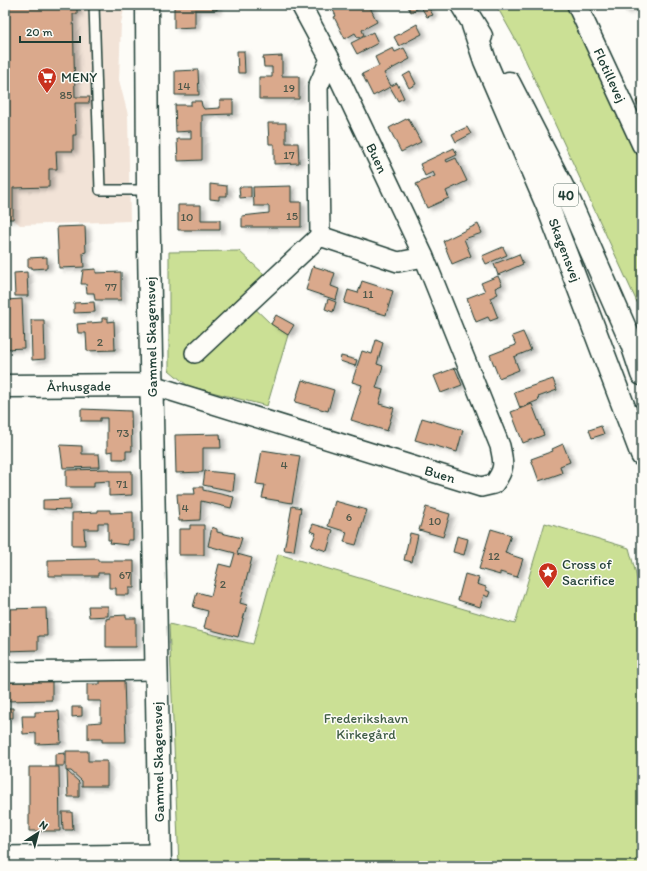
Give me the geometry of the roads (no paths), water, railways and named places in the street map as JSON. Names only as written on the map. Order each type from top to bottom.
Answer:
[{"type":"street","name":"Gammel Skagensvej","points":[[5,856],[160,860],[148,190],[147,5]]},
{"type":"street","name":"Buen","points":[[152,385],[481,487],[494,484],[501,474],[504,463],[500,446],[424,256],[330,59],[302,5]]},
{"type":"street","name":"Skagensvej","points":[[462,5],[473,25],[496,57],[568,198],[632,344],[642,374]]},
{"type":"street","name":"Flotillevej","points":[[577,5],[642,145]]},
{"type":"street","name":"Skagensvej","points":[[473,25],[485,61],[551,214],[642,455]]},
{"type":"street","points":[[195,353],[320,236],[318,87],[330,59]]},
{"type":"street","points":[[320,236],[398,262],[424,256]]},
{"type":"street","name":"Århusgade","points":[[5,386],[152,385]]},
{"type":"street","points":[[5,672],[157,670]]},
{"type":"lane","points":[[94,5],[100,190],[148,190]]},
{"type":"place","name":"MENY","points":[[47,94]]},
{"type":"place","name":"Cross of Sacrifice","points":[[548,589]]},
{"type":"park label","name":"Frederikshavn Kirkegård","points":[[366,726]]}]
